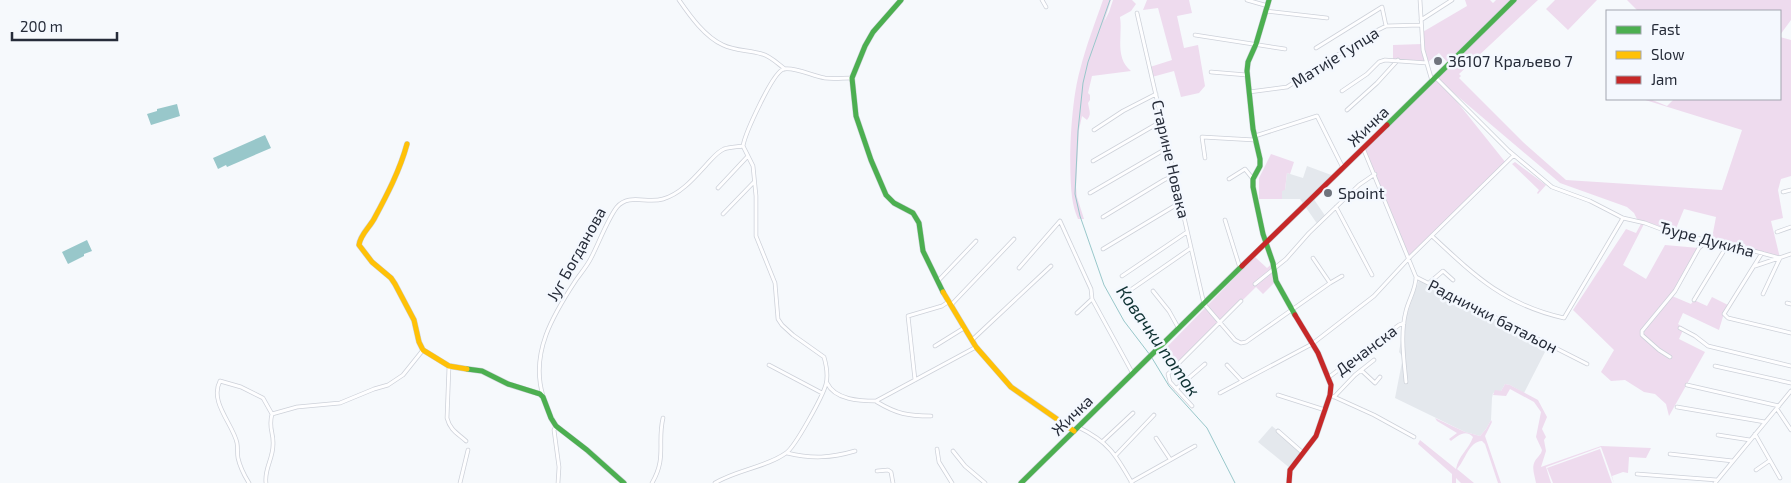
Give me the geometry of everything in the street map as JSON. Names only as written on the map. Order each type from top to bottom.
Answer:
[{"type":"street","points":[[679,0],[697,23],[717,42],[732,48],[768,56],[785,69],[826,78],[852,78]]},
{"type":"street","points":[[901,0],[873,32],[864,46],[852,78],[856,116],[871,160],[886,195],[894,203],[913,213],[918,223],[923,251],[976,347],[1011,387],[1074,432]]},
{"type":"street","points":[[1042,0],[1046,7]]},
{"type":"street","points":[[1247,0],[1327,18]]},
{"type":"street","points":[[1420,0],[1422,44],[1434,79]]},
{"type":"street","points":[[1421,22],[1452,0]]},
{"type":"street","name":"Жичка","points":[[1021,483],[1514,0]]},
{"type":"street","points":[[1253,179],[1260,166],[1260,159],[1255,138],[1249,92],[1248,62],[1268,6]]},
{"type":"street","points":[[1316,48],[1382,7],[1386,26]]},
{"type":"street","name":"Старине Новака","points":[[1137,13],[1204,304]]},
{"type":"street","name":"Матије Гупца","points":[[1249,92],[1287,87],[1386,26],[1421,22]]},
{"type":"street","points":[[1195,35],[1285,48]]},
{"type":"street","points":[[1342,91],[1367,74],[1379,62],[1385,60],[1427,63]]},
{"type":"street","points":[[1346,110],[1378,83],[1398,60]]},
{"type":"street","points":[[715,483],[727,476],[787,453],[805,424],[826,382],[824,357],[793,335],[778,319],[775,283],[756,236],[753,166],[743,146],[776,74],[785,69]]},
{"type":"street","points":[[1211,72],[1247,75]]},
{"type":"street","name":"Ђуре Дукића","points":[[1434,79],[1514,155],[1552,187],[1590,201],[1623,218],[1646,222],[1674,234],[1708,239],[1780,258]]},
{"type":"street","points":[[1094,130],[1156,94]]},
{"type":"street","points":[[1205,158],[1202,136],[1255,138],[1317,116],[1342,168]]},
{"type":"street","points":[[1093,161],[1162,121]]},
{"type":"street","points":[[407,144],[403,159],[375,217],[360,238],[359,245],[372,262],[391,278],[395,284],[414,320],[419,342],[423,350],[448,366],[482,371],[508,384],[543,397]]},
{"type":"street","name":"Југ Богданова","points":[[624,483],[587,450],[556,426],[551,418],[543,397],[538,372],[539,354],[543,340],[554,317],[590,261],[616,208],[624,201],[630,199],[662,199],[671,195],[695,178],[723,149],[743,146]]},
{"type":"street","points":[[1090,193],[1169,147]]},
{"type":"street","name":"Раднички батаљон","points":[[1363,148],[1416,277],[1587,364]]},
{"type":"street","points":[[1220,393],[1312,344],[1374,296],[1408,259],[1514,155]]},
{"type":"street","points":[[718,188],[748,156]]},
{"type":"street","points":[[1229,179],[1246,169],[1253,179],[1260,224],[1276,281],[1329,377],[1332,396]]},
{"type":"street","points":[[1255,284],[1274,269],[1359,185],[1375,174]]},
{"type":"street","points":[[1103,217],[1175,175]]},
{"type":"street","points":[[723,214],[754,181]]},
{"type":"street","points":[[1783,192],[1791,190]]},
{"type":"street","points":[[1103,249],[1181,202]]},
{"type":"street","points":[[1336,207],[1372,276]]},
{"type":"street","name":"Раднички батаљон","points":[[1432,236],[1468,270],[1496,291],[1523,305],[1564,318],[1623,218]]},
{"type":"street","points":[[1225,220],[1240,269]]},
{"type":"street","points":[[1019,268],[1060,221],[1091,288],[1092,299],[1133,374]]},
{"type":"street","points":[[1777,232],[1791,228]]},
{"type":"street","points":[[1122,276],[1187,232]]},
{"type":"street","points":[[915,380],[908,316],[950,303],[1014,239]]},
{"type":"street","points":[[1670,356],[1659,350],[1642,335],[1642,331],[1675,291],[1699,248],[1708,239]]},
{"type":"street","points":[[938,281],[976,241]]},
{"type":"street","points":[[1694,300],[1728,244]]},
{"type":"street","points":[[1129,291],[1191,248]]},
{"type":"street","points":[[1762,253],[1724,314],[1728,318],[1791,333]]},
{"type":"street","points":[[1755,266],[1791,254]]},
{"type":"street","points":[[1313,258],[1330,283]]},
{"type":"street","points":[[1763,294],[1780,258]]},
{"type":"street","points":[[972,340],[1051,266]]},
{"type":"street","points":[[1429,283],[1443,272],[1452,280]]},
{"type":"street","points":[[1204,304],[1235,340],[1244,343],[1342,276]]},
{"type":"street","points":[[1406,382],[1403,351],[1404,323],[1406,310],[1416,284],[1416,277]]},
{"type":"street","points":[[1153,291],[1169,311],[1179,329]]},
{"type":"street","points":[[1077,313],[1092,299]]},
{"type":"street","points":[[1192,406],[1176,390],[1168,374],[1241,301]]},
{"type":"street","points":[[1134,307],[1162,345]]},
{"type":"street","name":"Дечанска","points":[[1329,377],[1404,323]]},
{"type":"street","points":[[935,346],[964,328]]},
{"type":"street","points":[[1680,328],[1708,346],[1791,366]]},
{"type":"street","points":[[826,382],[834,392],[846,398],[860,401],[876,401],[976,347]]},
{"type":"street","points":[[272,414],[297,407],[340,403],[388,385],[403,375],[423,350]]},
{"type":"street","points":[[1290,483],[1290,470],[1316,436],[1332,396],[1374,360]]},
{"type":"street","points":[[1176,390],[1204,364]]},
{"type":"street","points":[[769,365],[822,393]]},
{"type":"street","points":[[1227,365],[1242,381]]},
{"type":"street","points":[[448,366],[448,424],[466,440]]},
{"type":"street","points":[[1714,366],[1791,383]]},
{"type":"street","points":[[1361,370],[1375,383],[1380,377]]},
{"type":"street","points":[[249,483],[243,474],[233,432],[219,402],[218,389],[220,382],[241,387],[263,398],[272,414],[269,424],[274,442],[266,470],[266,483]]},
{"type":"street","points":[[1687,385],[1778,407],[1791,430]]},
{"type":"street","points":[[1637,474],[1716,481],[1791,391]]},
{"type":"street","points":[[1278,395],[1325,411]]},
{"type":"street","points":[[1332,396],[1374,415],[1414,437]]},
{"type":"street","points":[[876,401],[900,414],[931,416]]},
{"type":"street","points":[[1677,407],[1766,422]]},
{"type":"street","points":[[1103,442],[1133,413]]},
{"type":"street","points":[[1116,455],[1154,415]]},
{"type":"street","points":[[652,483],[662,460],[660,429],[663,418]]},
{"type":"street","points":[[556,426],[554,430],[559,467],[558,483]]},
{"type":"street","points":[[1078,427],[1103,442],[1116,455],[1132,482],[1195,446]]},
{"type":"street","points":[[1278,431],[1304,453]]},
{"type":"street","points":[[1755,434],[1780,478]]},
{"type":"street","points":[[1718,435],[1750,440]]},
{"type":"street","points":[[1156,438],[1170,459]]},
{"type":"street","points":[[937,449],[939,462],[952,483]]},
{"type":"street","points":[[460,483],[468,450]]},
{"type":"street","points":[[787,453],[812,457],[834,457],[855,451]]},
{"type":"street","points":[[953,451],[965,466],[986,483]]},
{"type":"street","points":[[1670,454],[1733,461]]},
{"type":"street","points":[[1756,470],[1769,461]]},
{"type":"street","points":[[877,471],[888,470],[891,472],[893,483]]},
{"type":"shaded area","points":[[1103,0],[1111,0],[1104,22],[1113,0],[1132,0],[1136,4],[1131,11],[1120,17],[1121,53],[1131,71],[1092,76],[1088,93],[1090,95],[1088,103],[1090,112],[1087,120],[1082,116],[1079,130],[1076,187],[1084,219],[1078,219],[1073,203],[1071,183],[1072,115],[1080,70]]},
{"type":"shaded area","points":[[1147,0],[1189,0],[1192,13],[1177,16],[1184,48],[1198,45],[1205,86],[1199,93],[1181,97],[1174,71],[1152,77],[1150,67],[1172,60],[1158,8],[1143,10]]},
{"type":"shaded area","points":[[1465,0],[1490,0],[1493,3],[1496,0],[1538,0],[1459,74],[1461,76],[1459,78],[1523,142],[1566,180],[1722,190],[1742,130],[1645,100],[1652,100],[1667,106],[1673,100],[1781,100],[1781,37],[1791,40],[1791,176],[1781,179],[1778,190],[1783,218],[1771,221],[1780,258],[1712,238],[1716,217],[1684,209],[1675,231],[1637,219],[1634,213],[1627,207],[1560,183],[1442,83],[1506,163],[1408,259],[1363,148],[1449,64],[1439,53],[1427,63],[1393,60],[1393,45],[1422,44],[1421,33],[1467,6]]},
{"type":"shaded area","points":[[1555,0],[1597,0],[1568,30],[1546,9]]},
{"type":"shaded area","points":[[1627,0],[1791,0],[1791,20],[1781,34],[1781,10],[1637,10]]},
{"type":"shaded area","points":[[1271,154],[1294,162],[1290,174],[1287,173],[1285,190],[1282,191],[1282,199],[1259,199],[1259,178]]},
{"type":"shaded area","points":[[1515,162],[1546,185],[1538,194],[1539,190],[1512,164]]},
{"type":"shaded area","points":[[1307,166],[1334,176],[1313,198],[1326,217],[1318,225],[1300,199],[1282,199],[1282,190],[1285,190],[1287,173],[1303,178]]},
{"type":"shaded area","points":[[1642,222],[1644,224],[1623,265],[1646,279],[1665,245],[1699,248],[1672,296],[1691,304],[1694,300],[1707,306],[1712,297],[1730,306],[1724,313],[1719,330],[1683,313],[1678,324],[1684,328],[1679,339],[1705,352],[1669,416],[1666,404],[1655,394],[1644,392],[1625,380],[1611,381],[1601,372],[1614,350],[1573,310],[1626,229],[1636,233]]},
{"type":"shaded area","points":[[1255,257],[1267,268],[1273,263],[1276,281],[1263,294],[1256,287],[1174,368],[1159,355]]},
{"type":"shaded area","points":[[1419,280],[1547,348],[1524,393],[1505,384],[1501,391],[1493,393],[1491,420],[1480,436],[1465,432],[1395,398],[1403,357],[1399,352],[1404,323]]},
{"type":"shaded area","points":[[1505,384],[1538,400],[1547,417],[1542,429],[1546,437],[1544,440],[1546,451],[1541,467],[1601,446],[1651,448],[1646,458],[1629,457],[1628,473],[1623,472],[1612,476],[1614,483],[1601,447],[1546,467],[1551,483],[1536,483],[1533,466],[1542,450],[1536,437],[1541,412],[1534,402],[1510,389],[1506,396],[1493,395],[1495,390],[1501,391]]},
{"type":"shaded area","points":[[1435,418],[1465,432],[1480,436],[1491,420],[1492,422],[1485,436],[1501,483],[1498,483],[1485,444],[1482,441],[1470,448],[1457,469],[1474,483],[1461,483],[1456,478],[1456,483],[1452,483],[1452,474],[1418,444],[1420,440],[1456,469],[1459,460],[1473,437],[1464,433],[1451,441],[1449,439],[1457,433]]},
{"type":"shaded area","points":[[1272,426],[1304,453],[1291,469],[1258,442]]},
{"type":"shaded area","points":[[1600,449],[1612,483],[1553,483],[1547,468]]},
{"type":"water","points":[[177,104],[180,116],[151,125],[147,114],[157,111],[157,109]]},
{"type":"water","points":[[265,135],[271,148],[218,169],[213,158]]},
{"type":"water","points":[[87,240],[92,251],[68,264],[62,252]]},
{"type":"waterway","name":"Ковачки поток","points":[[1110,0],[1088,62],[1083,83],[1078,131],[1075,194],[1080,216],[1104,285],[1124,321],[1150,355]]},
{"type":"waterway","name":"Ковачки поток","points":[[1152,358],[1169,386],[1207,428],[1235,483]]},
{"type":"traffic: fast","points":[[901,0],[873,32],[852,78],[856,116],[871,160],[886,195],[894,203],[913,213],[919,223],[923,251],[943,292]]},
{"type":"traffic: fast","points":[[1269,0],[1256,44],[1248,62],[1247,71],[1253,129],[1260,159],[1260,166],[1253,179],[1253,187],[1276,281],[1295,315]]},
{"type":"traffic: fast","points":[[1387,125],[1514,0]]},
{"type":"traffic: fast","points":[[1021,483],[1242,266]]},
{"type":"traffic: fast","points":[[467,369],[482,371],[508,384],[540,394],[556,426],[587,450],[624,483]]},
{"type":"traffic: slow","points":[[407,144],[393,182],[374,219],[361,238],[359,245],[372,262],[391,278],[395,284],[414,320],[419,342],[423,350],[449,366],[467,369]]},
{"type":"traffic: slow","points":[[943,292],[976,347],[1011,387],[1074,431]]},
{"type":"traffic: jam","points":[[1242,266],[1387,125]]},
{"type":"traffic: jam","points":[[1289,483],[1290,470],[1316,436],[1330,395],[1331,385],[1318,353],[1295,315]]},
{"type":"place","name":"36107 Краљево 7","points":[[1438,61]]},
{"type":"place","name":"Spoint","points":[[1328,193]]}]
